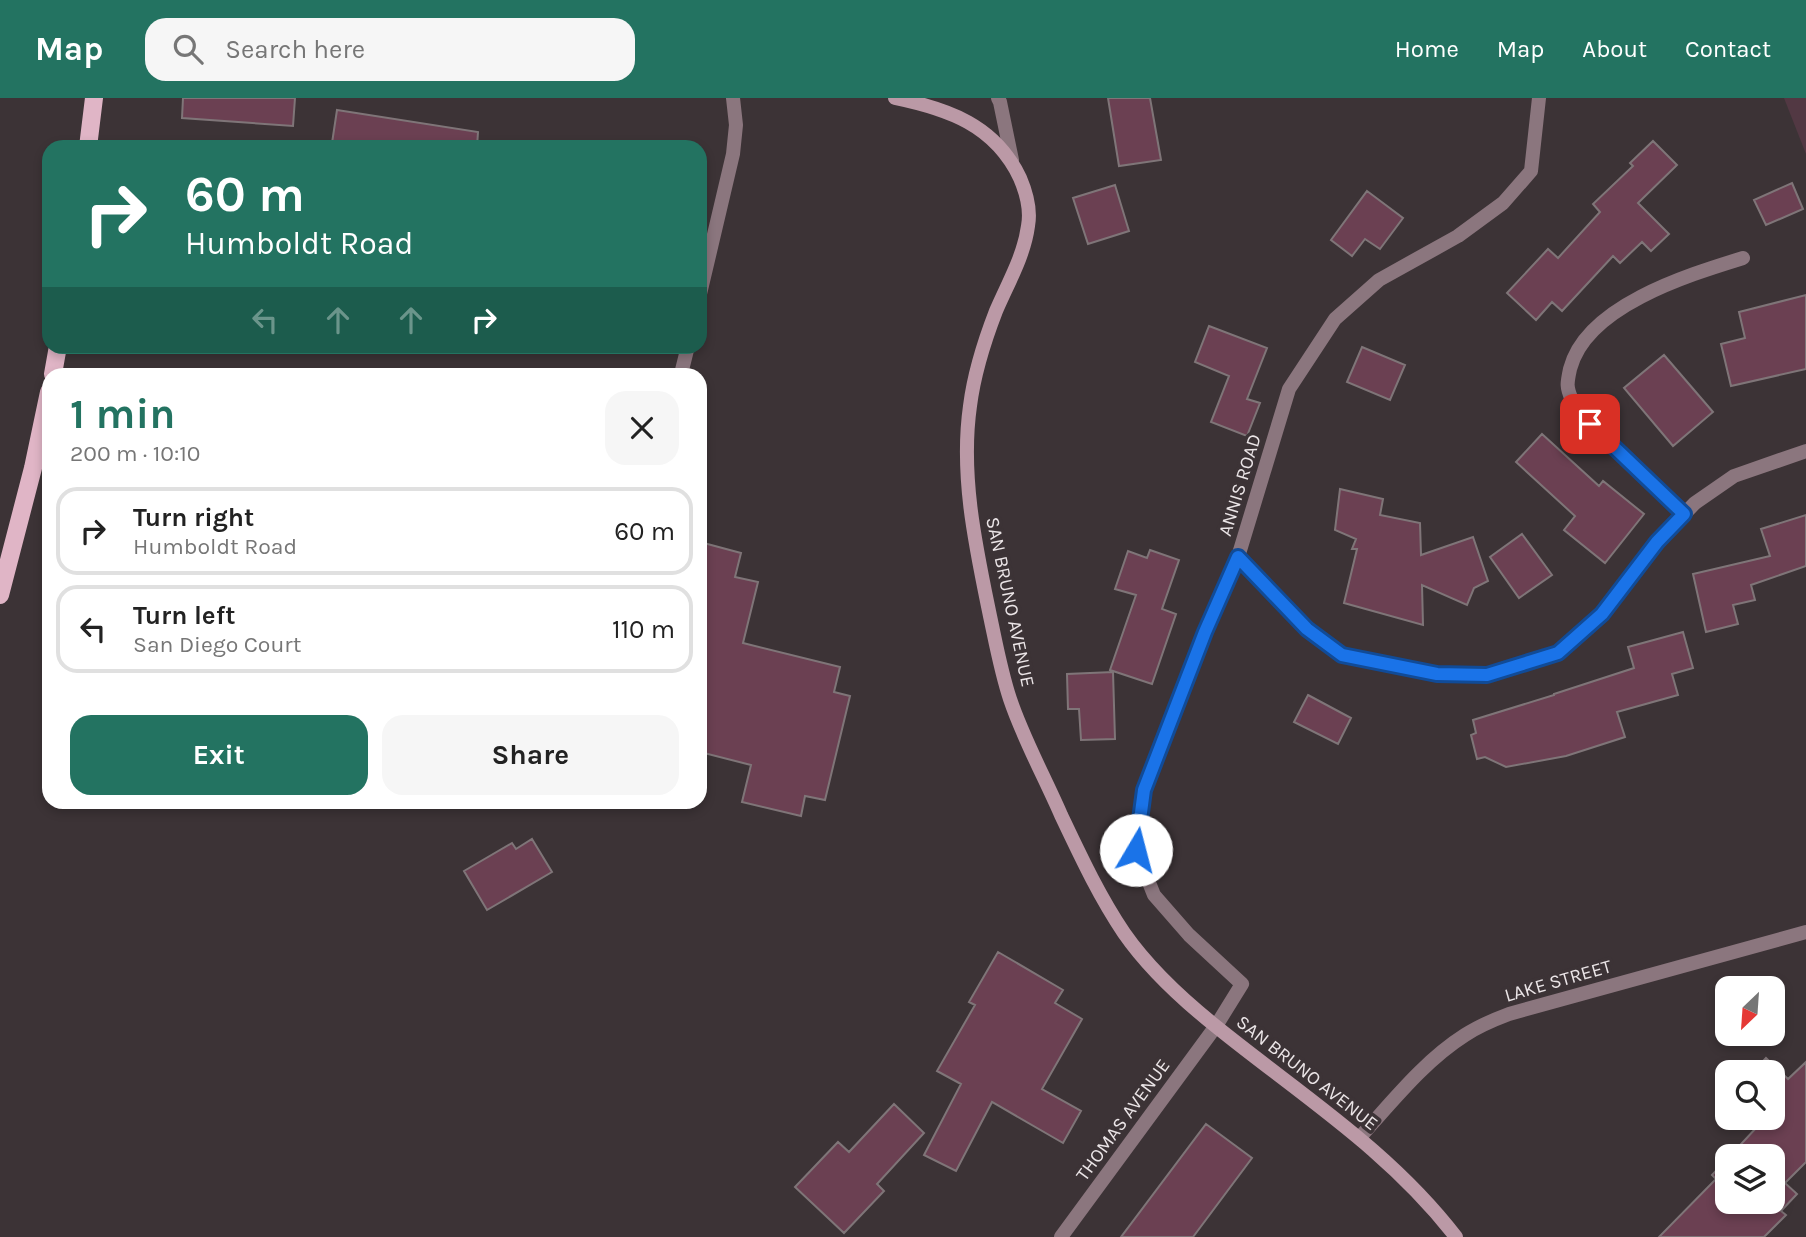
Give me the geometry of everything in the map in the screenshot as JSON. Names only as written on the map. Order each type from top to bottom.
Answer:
[{"type":"main road","points":[[89,140],[94,98]]},
{"type":"main road","points":[[0,595],[42,425]]},
{"type":"street","points":[[707,264],[733,154],[737,125],[733,98]]},
{"type":"street","name":"SAN BRUNO AVENUE","points":[[895,98],[973,123],[1012,160],[1025,190],[1029,222],[1023,248],[981,355],[971,401],[968,437],[971,505],[976,543],[1009,698],[1085,865],[1123,931],[1154,970],[1216,1026],[1360,1137],[1409,1183],[1456,1237]]},
{"type":"street","points":[[998,98],[1012,160]]},
{"type":"street","name":"ANNIS ROAD","points":[[1216,1026],[1242,984],[1189,935],[1154,895],[1136,850],[1144,790],[1205,632],[1238,557],[1289,389],[1335,319],[1379,280],[1458,236],[1503,203],[1531,171],[1539,98]]},
{"type":"street","points":[[1684,514],[1590,424],[1573,402],[1566,384],[1573,360],[1582,344],[1594,329],[1619,310],[1645,294],[1693,273],[1743,258]]},
{"type":"street","points":[[1238,557],[1307,629],[1342,655],[1437,674],[1487,675],[1558,653],[1602,614],[1657,542],[1695,503],[1734,476],[1802,456]]},
{"type":"street","name":"LAKE STREET","points":[[1360,1137],[1441,1053],[1485,1024],[1509,1014],[1806,932]]},
{"type":"street","name":"THOMAS AVENUE","points":[[1061,1237],[1216,1026]]},
{"type":"shaded area","points":[[1784,98],[1806,98],[1806,154]]},
{"type":"building","points":[[183,98],[295,98],[293,126],[182,118]]},
{"type":"building","points":[[1108,98],[1150,98],[1161,160],[1119,166]]},
{"type":"building","points":[[337,110],[478,132],[477,140],[332,140]]},
{"type":"building","points":[[1653,141],[1677,165],[1638,203],[1669,234],[1651,251],[1642,242],[1620,263],[1613,256],[1562,311],[1552,302],[1536,320],[1507,293],[1548,249],[1558,258],[1600,212],[1593,204],[1633,166],[1630,163]]},
{"type":"building","points":[[1792,183],[1803,209],[1766,225],[1754,200]]},
{"type":"building","points":[[1115,185],[1129,231],[1088,244],[1073,198]]},
{"type":"building","points":[[1367,191],[1403,218],[1380,249],[1365,239],[1352,256],[1331,240]]},
{"type":"building","points":[[1806,295],[1806,369],[1731,386],[1721,344],[1745,338],[1739,312]]},
{"type":"building","points":[[1209,326],[1267,348],[1247,399],[1260,403],[1247,436],[1211,422],[1229,376],[1195,362]]},
{"type":"building","points":[[1362,347],[1405,365],[1390,400],[1347,382]]},
{"type":"building","points":[[1664,355],[1713,412],[1673,446],[1624,388]]},
{"type":"building","points":[[1542,434],[1599,486],[1603,481],[1644,514],[1605,563],[1564,530],[1575,516],[1516,462]]},
{"type":"building","points":[[1340,489],[1383,499],[1380,515],[1420,523],[1421,555],[1473,537],[1488,581],[1474,588],[1467,605],[1422,585],[1423,625],[1344,603],[1357,549],[1352,549],[1356,539],[1335,530]]},
{"type":"building","points":[[1806,515],[1806,566],[1751,585],[1755,600],[1733,605],[1738,624],[1706,632],[1693,574],[1770,556],[1761,529]]},
{"type":"building","points":[[1522,534],[1552,575],[1519,598],[1490,557]]},
{"type":"building","points":[[707,544],[741,553],[735,577],[758,582],[743,643],[840,667],[834,692],[850,696],[825,800],[805,796],[801,816],[742,802],[751,765],[707,754]]},
{"type":"building","points":[[1150,550],[1179,560],[1162,609],[1176,614],[1152,684],[1110,670],[1136,595],[1115,589],[1128,551],[1147,558]]},
{"type":"building","points":[[1683,632],[1693,668],[1672,674],[1678,695],[1617,712],[1625,737],[1566,756],[1506,767],[1485,757],[1477,759],[1471,735],[1476,733],[1473,720],[1634,668],[1628,647]]},
{"type":"building","points":[[1113,672],[1115,739],[1081,740],[1079,709],[1068,709],[1067,674]]},
{"type":"building","points":[[1308,695],[1351,718],[1338,744],[1294,722]]},
{"type":"building","points":[[532,839],[552,872],[487,910],[464,871],[512,843],[516,849]]},
{"type":"building","points":[[998,952],[1063,990],[1055,1003],[1082,1019],[1042,1089],[1081,1111],[1063,1143],[992,1102],[956,1171],[924,1155],[961,1084],[937,1071],[975,1005],[969,1002]]},
{"type":"building","points":[[1806,1062],[1806,1162],[1785,1183],[1785,1144],[1741,1144],[1754,1130],[1785,1130],[1785,1076],[1788,1079]]},
{"type":"building","points":[[894,1104],[924,1133],[877,1184],[884,1191],[844,1233],[795,1187],[838,1142],[849,1152]]},
{"type":"building","points":[[1206,1124],[1252,1158],[1193,1237],[1121,1237]]},
{"type":"building","points":[[1715,1180],[1715,1214],[1786,1215],[1764,1237],[1659,1237]]},
{"type":"building","points":[[1785,1183],[1797,1194],[1785,1207]]},
{"type":"route","points":[[1136,850],[1144,790],[1205,632],[1238,557],[1307,629],[1342,655],[1437,674],[1487,675],[1558,653],[1602,614],[1657,542],[1684,514],[1590,424]]}]
